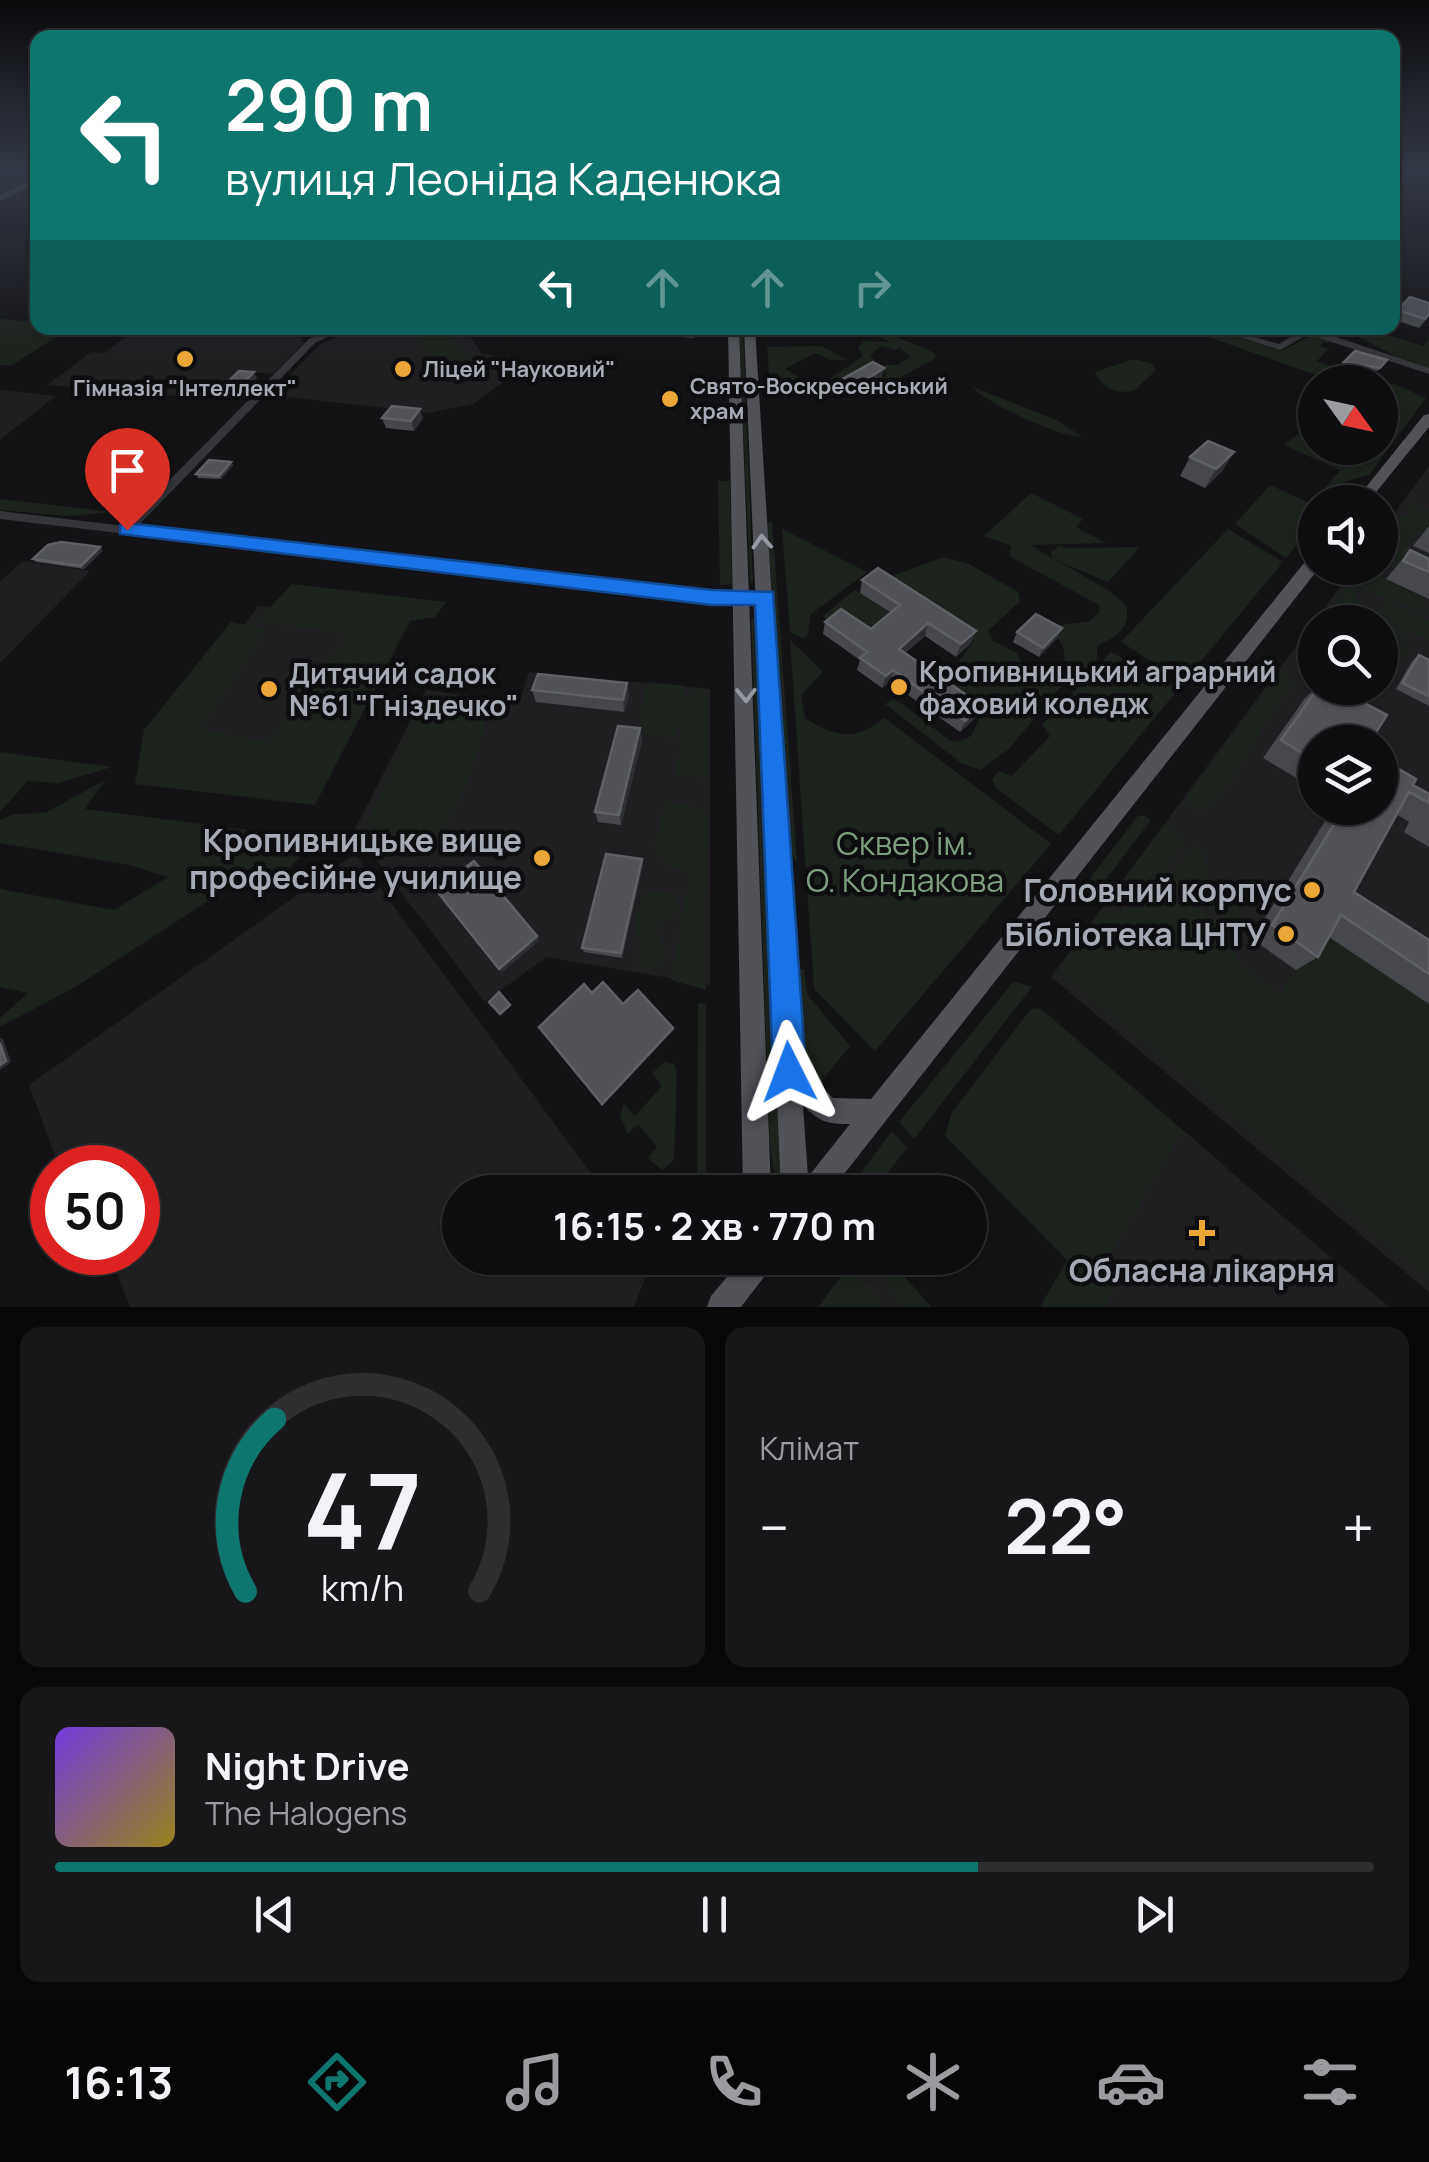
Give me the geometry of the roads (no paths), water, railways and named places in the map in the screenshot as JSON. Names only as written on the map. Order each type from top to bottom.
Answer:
[{"type":"main road","points":[[734,335],[794,1164],[800,1175]]},
{"type":"main road","points":[[749,335],[758,1175]]},
{"type":"main road","points":[[1376,485],[1429,418]]},
{"type":"main road","points":[[822,1175],[877,1112],[1298,582]]},
{"type":"main road","points":[[789,1072],[828,1111],[877,1112]]},
{"type":"main road","points":[[722,1307],[747,1275]]},
{"type":"street","points":[[127,530],[312,342],[327,335]]},
{"type":"street","points":[[1238,335],[1274,346],[1290,344],[1301,335]]},
{"type":"street","points":[[1321,335],[1429,370]]},
{"type":"street","points":[[0,515],[712,598],[754,597]]},
{"type":"place","name":"Гімназія \"Інтеллект\"","points":[[185,359]]},
{"type":"place","name":"Ліцей \"Науковий\"","points":[[403,369]]},
{"type":"place","name":"Свято-Воскресенський храм","points":[[670,399]]},
{"type":"place","name":"Кропивницький аграрний фаховий коледж","points":[[899,687]]},
{"type":"place","name":"Дитячий садок №61 \"Гніздечко\"","points":[[269,689]]},
{"type":"place","name":"Кропивницьке вище професійне училище","points":[[542,858]]},
{"type":"place","name":"Головний корпус","points":[[1312,890]]},
{"type":"place","name":"Бібліотека ЦНТУ","points":[[1286,934]]},
{"type":"place","name":"Обласна лікарня","points":[[1202,1233]]},
{"type":"park label","name":"Сквер ім. О. Кондакова","points":[[905,862]]}]
